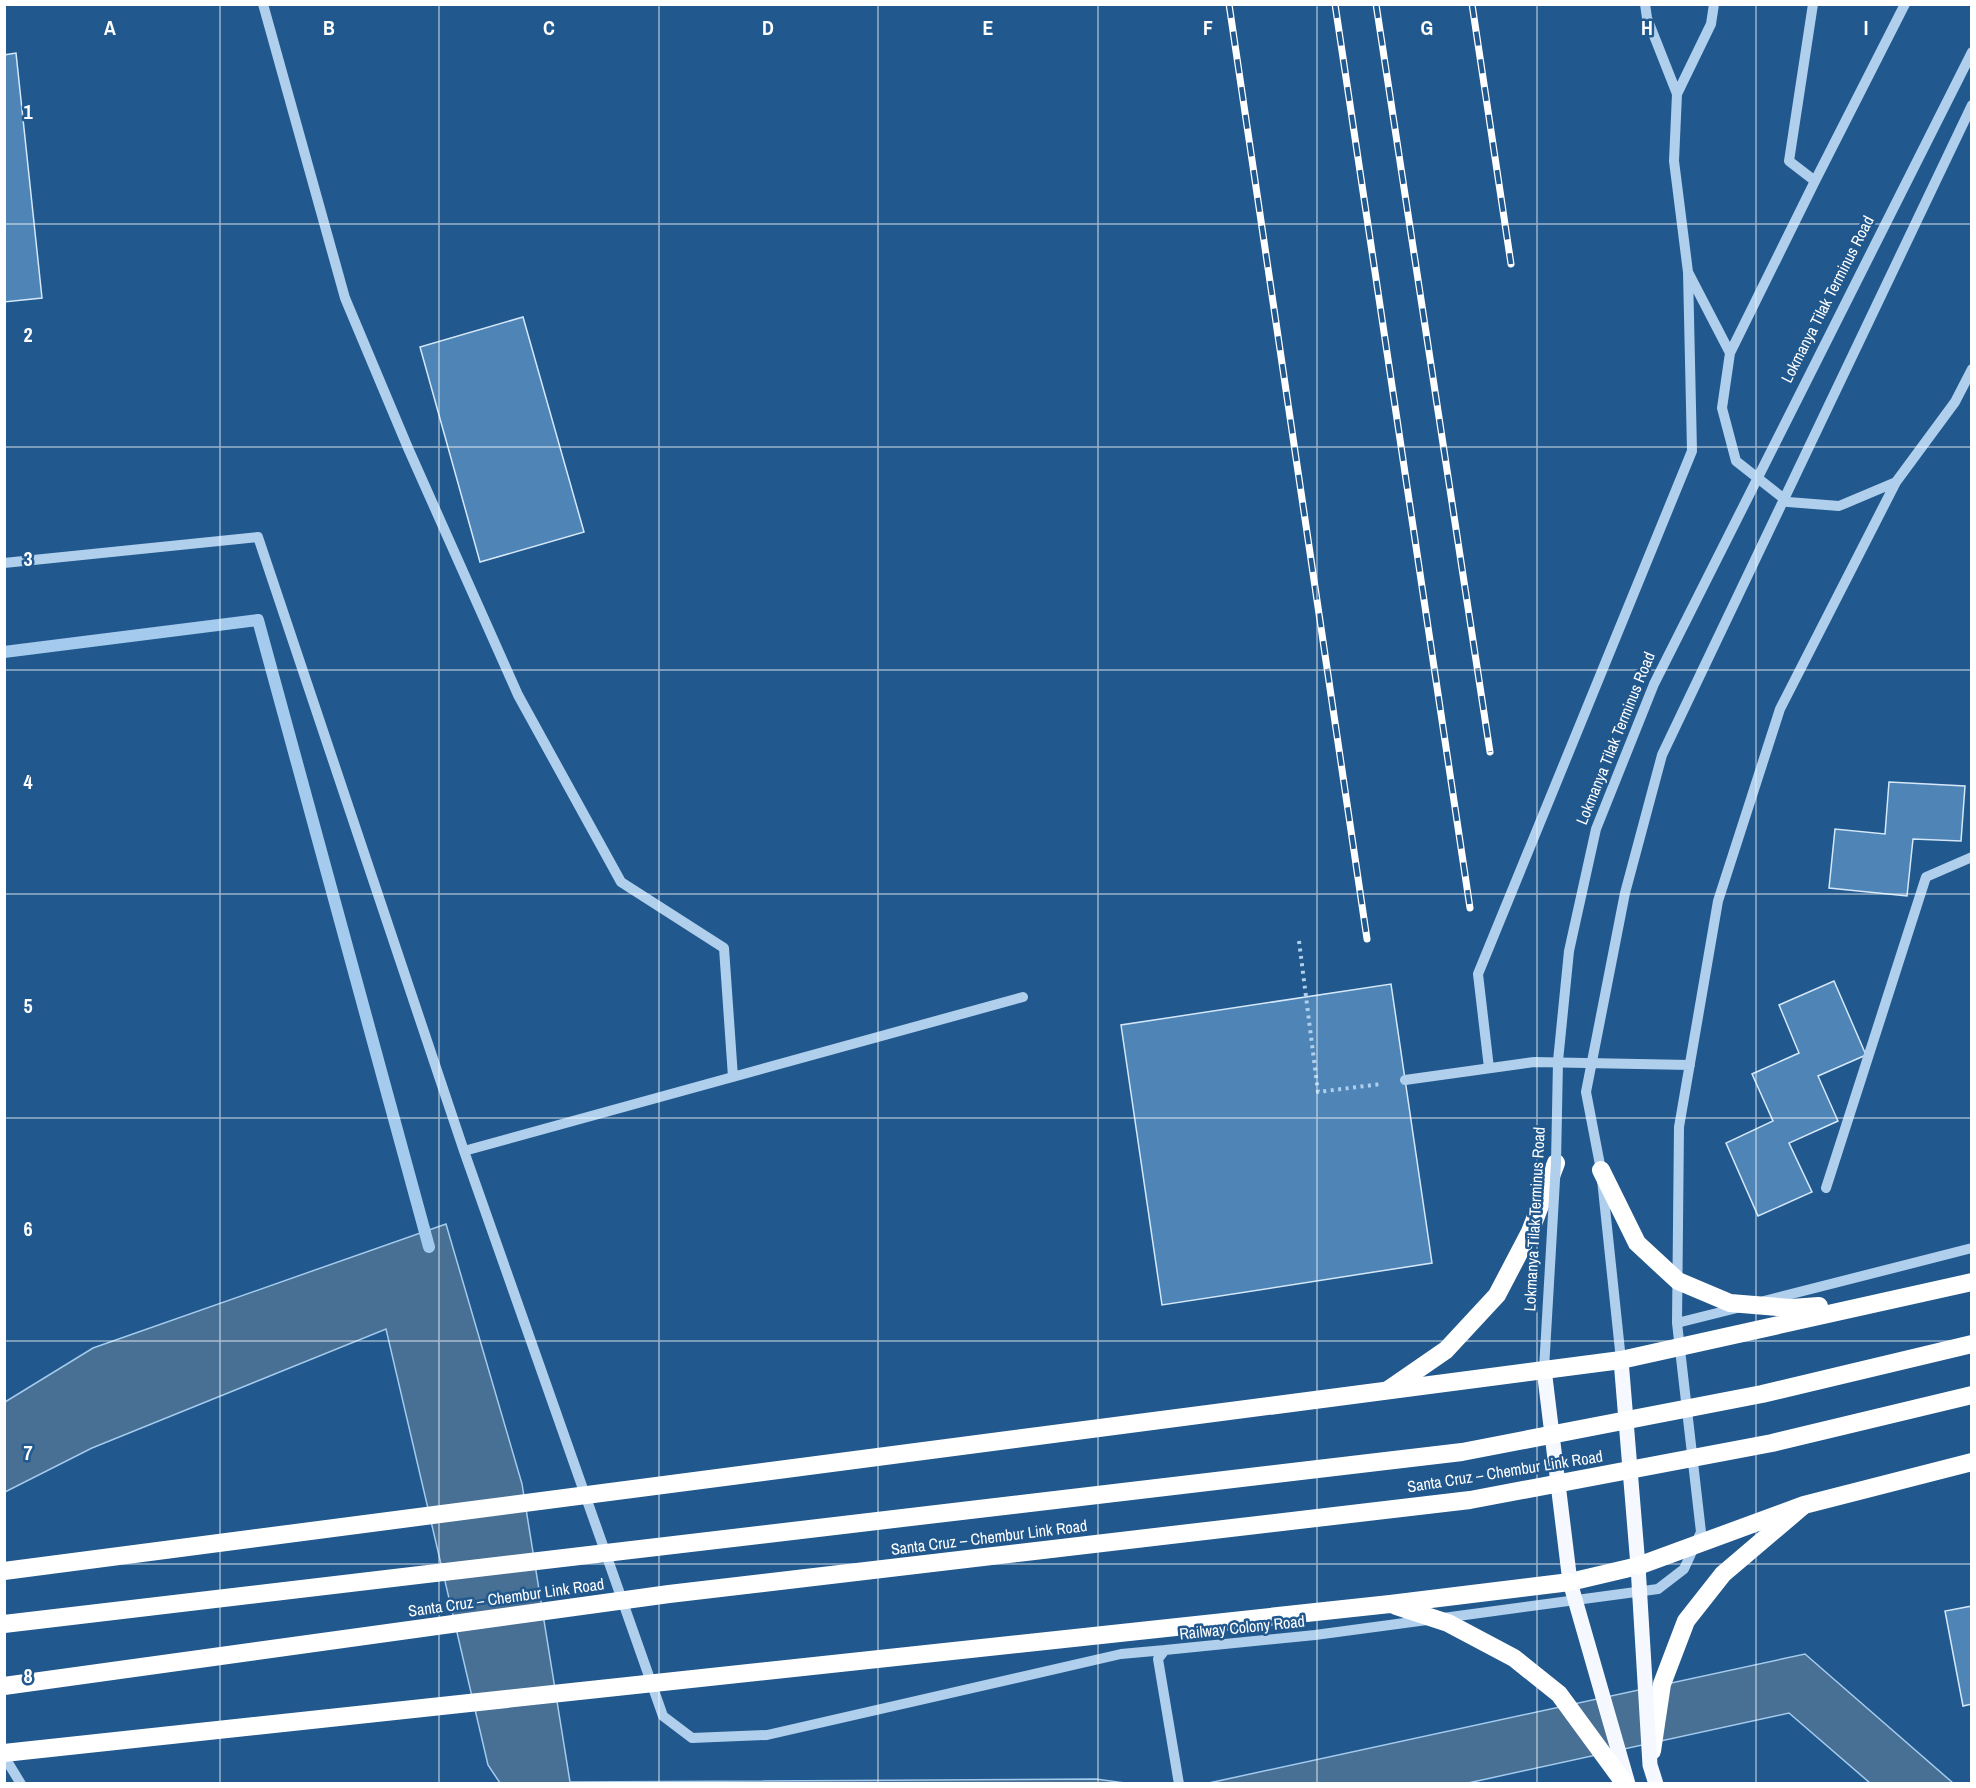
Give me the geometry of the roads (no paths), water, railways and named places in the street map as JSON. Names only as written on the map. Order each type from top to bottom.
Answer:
[{"type":"highway","points":[[1389,1390],[1446,1350],[1497,1294],[1530,1232],[1556,1163]]},
{"type":"highway","points":[[1601,1170],[1636,1243],[1678,1281],[1730,1303],[1791,1308],[1879,1302]]},
{"type":"highway","points":[[4,1571],[1621,1360],[1971,1282]]},
{"type":"highway","name":"Santa Cruz – Chembur Link Road","points":[[4,1624],[1462,1452],[1762,1394],[1971,1344]]},
{"type":"highway","name":"Santa Cruz – Chembur Link Road","points":[[4,1686],[669,1594],[1470,1500],[1772,1443],[1971,1395]]},
{"type":"highway","points":[[4,1754],[1390,1604],[1570,1582],[1638,1566],[1804,1505],[1971,1462]]},
{"type":"highway","points":[[1650,1765],[1662,1684],[1686,1621],[1723,1574],[1804,1505]]},
{"type":"highway","points":[[1390,1604],[1448,1623],[1514,1659],[1559,1694],[1627,1784]]},
{"type":"main road","points":[[1621,1360],[1638,1566],[1650,1765],[1656,1784]]},
{"type":"main road","name":"Lokmanya Tilak Terminus Road","points":[[1544,1369],[1570,1582],[1627,1784]]},
{"type":"street","points":[[263,4],[345,298],[408,448],[518,695],[621,882],[724,948],[734,1077]]},
{"type":"street","points":[[1645,4],[1647,18],[1677,94]]},
{"type":"street","points":[[1489,1068],[1478,974],[1692,451],[1688,272],[1674,161],[1677,94],[1711,24],[1714,4]]},
{"type":"street","points":[[1813,4],[1789,161],[1815,181]]},
{"type":"street","points":[[1896,482],[1839,506],[1788,502],[1736,461],[1722,408],[1731,354],[1905,4]]},
{"type":"street","name":"Lokmanya Tilak Terminus Road","points":[[1544,1369],[1556,1163],[1558,1061],[1569,951],[1596,829],[1654,684],[1971,52]]},
{"type":"street","points":[[1621,1360],[1601,1170],[1586,1092],[1625,893],[1662,755],[1971,105]]},
{"type":"street","points":[[1688,272],[1731,354]]},
{"type":"street","name":"Railway Colony Road","points":[[1179,1784],[1158,1659],[1165,1650],[1316,1635],[1658,1588],[1684,1569],[1701,1532],[1677,1323],[1679,1126],[1718,901],[1780,709],[1896,482],[1955,402],[1971,369]]},
{"type":"street","points":[[4,562],[258,537],[464,1151],[663,1716],[692,1738],[767,1735],[1121,1654],[1165,1650]]},
{"type":"street","points":[[1826,1188],[1926,877],[1971,857]]},
{"type":"street","points":[[464,1151],[1023,997]]},
{"type":"street","points":[[1405,1080],[1534,1062],[1690,1065]]},
{"type":"street","points":[[1677,1323],[1971,1248]]},
{"type":"street","points":[[4,1754],[21,1784]]},
{"type":"water","points":[[446,1224],[522,1484],[570,1782],[1096,1779],[1125,1783],[500,1783],[488,1765],[386,1329],[92,1448],[5,1492],[5,1402],[93,1348]]},
{"type":"water","points":[[1805,1654],[1953,1783],[1870,1783],[1789,1713],[1468,1783],[1204,1784]]},
{"type":"waterway","points":[[4,652],[258,620],[429,1247]]},
{"type":"railway","points":[[1229,4],[1367,939]]},
{"type":"railway","points":[[1335,4],[1470,908]]},
{"type":"railway","points":[[1376,4],[1490,752]]},
{"type":"railway","points":[[1472,4],[1511,264]]}]
